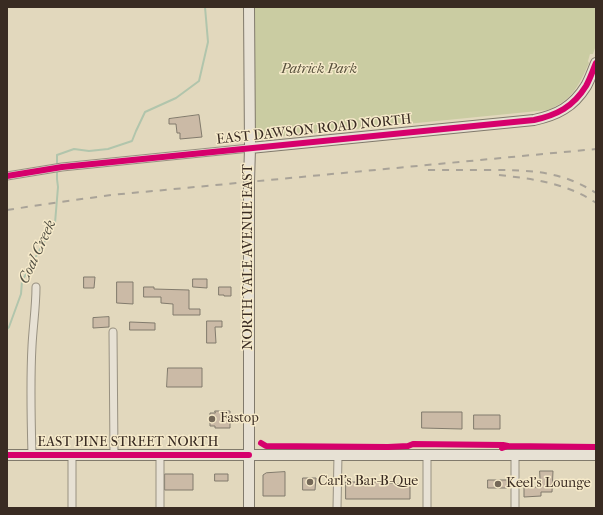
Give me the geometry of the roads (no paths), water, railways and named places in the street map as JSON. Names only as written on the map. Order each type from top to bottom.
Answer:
[{"type":"main road","name":"NORTH YALE AVENUE EAST","points":[[249,7],[249,508]]},
{"type":"main road","name":"EAST DAWSON ROAD NORTH","points":[[250,148],[534,120],[548,117],[558,113],[576,99],[586,86],[596,63]]},
{"type":"main road","name":"EAST PINE STREET NORTH","points":[[7,455],[596,455]]},
{"type":"street","name":"EAST DAWSON ROAD NORTH","points":[[7,176],[62,167],[250,148]]},
{"type":"street","points":[[32,455],[31,362],[36,287]]},
{"type":"street","points":[[113,332],[114,456]]},
{"type":"street","points":[[72,455],[72,508]]},
{"type":"street","points":[[160,455],[160,508]]},
{"type":"street","points":[[338,455],[338,508]]},
{"type":"street","points":[[427,455],[427,508]]},
{"type":"street","points":[[515,455],[515,508]]},
{"type":"waterway","name":"Coal Creek","points":[[57,166],[57,155],[74,149],[89,151],[108,149],[132,141],[145,112],[176,98],[199,81],[208,42],[205,7]]},
{"type":"waterway","name":"Coal Creek","points":[[7,329],[21,294],[22,281],[55,223],[58,187],[57,171]]},
{"type":"railway","points":[[7,210],[111,195],[596,149]]},
{"type":"railway","points":[[428,170],[530,171],[570,180],[583,185],[596,193]]},
{"type":"railway","points":[[499,175],[537,180],[562,186],[585,196],[596,203]]},
{"type":"place","name":"Fastop","points":[[212,419]]},
{"type":"place","name":"Carl's Bar-B-Que","points":[[310,482]]},
{"type":"place","name":"Keel's Lounge","points":[[498,484]]},
{"type":"park label","name":"Patrick Park","points":[[319,70]]}]
